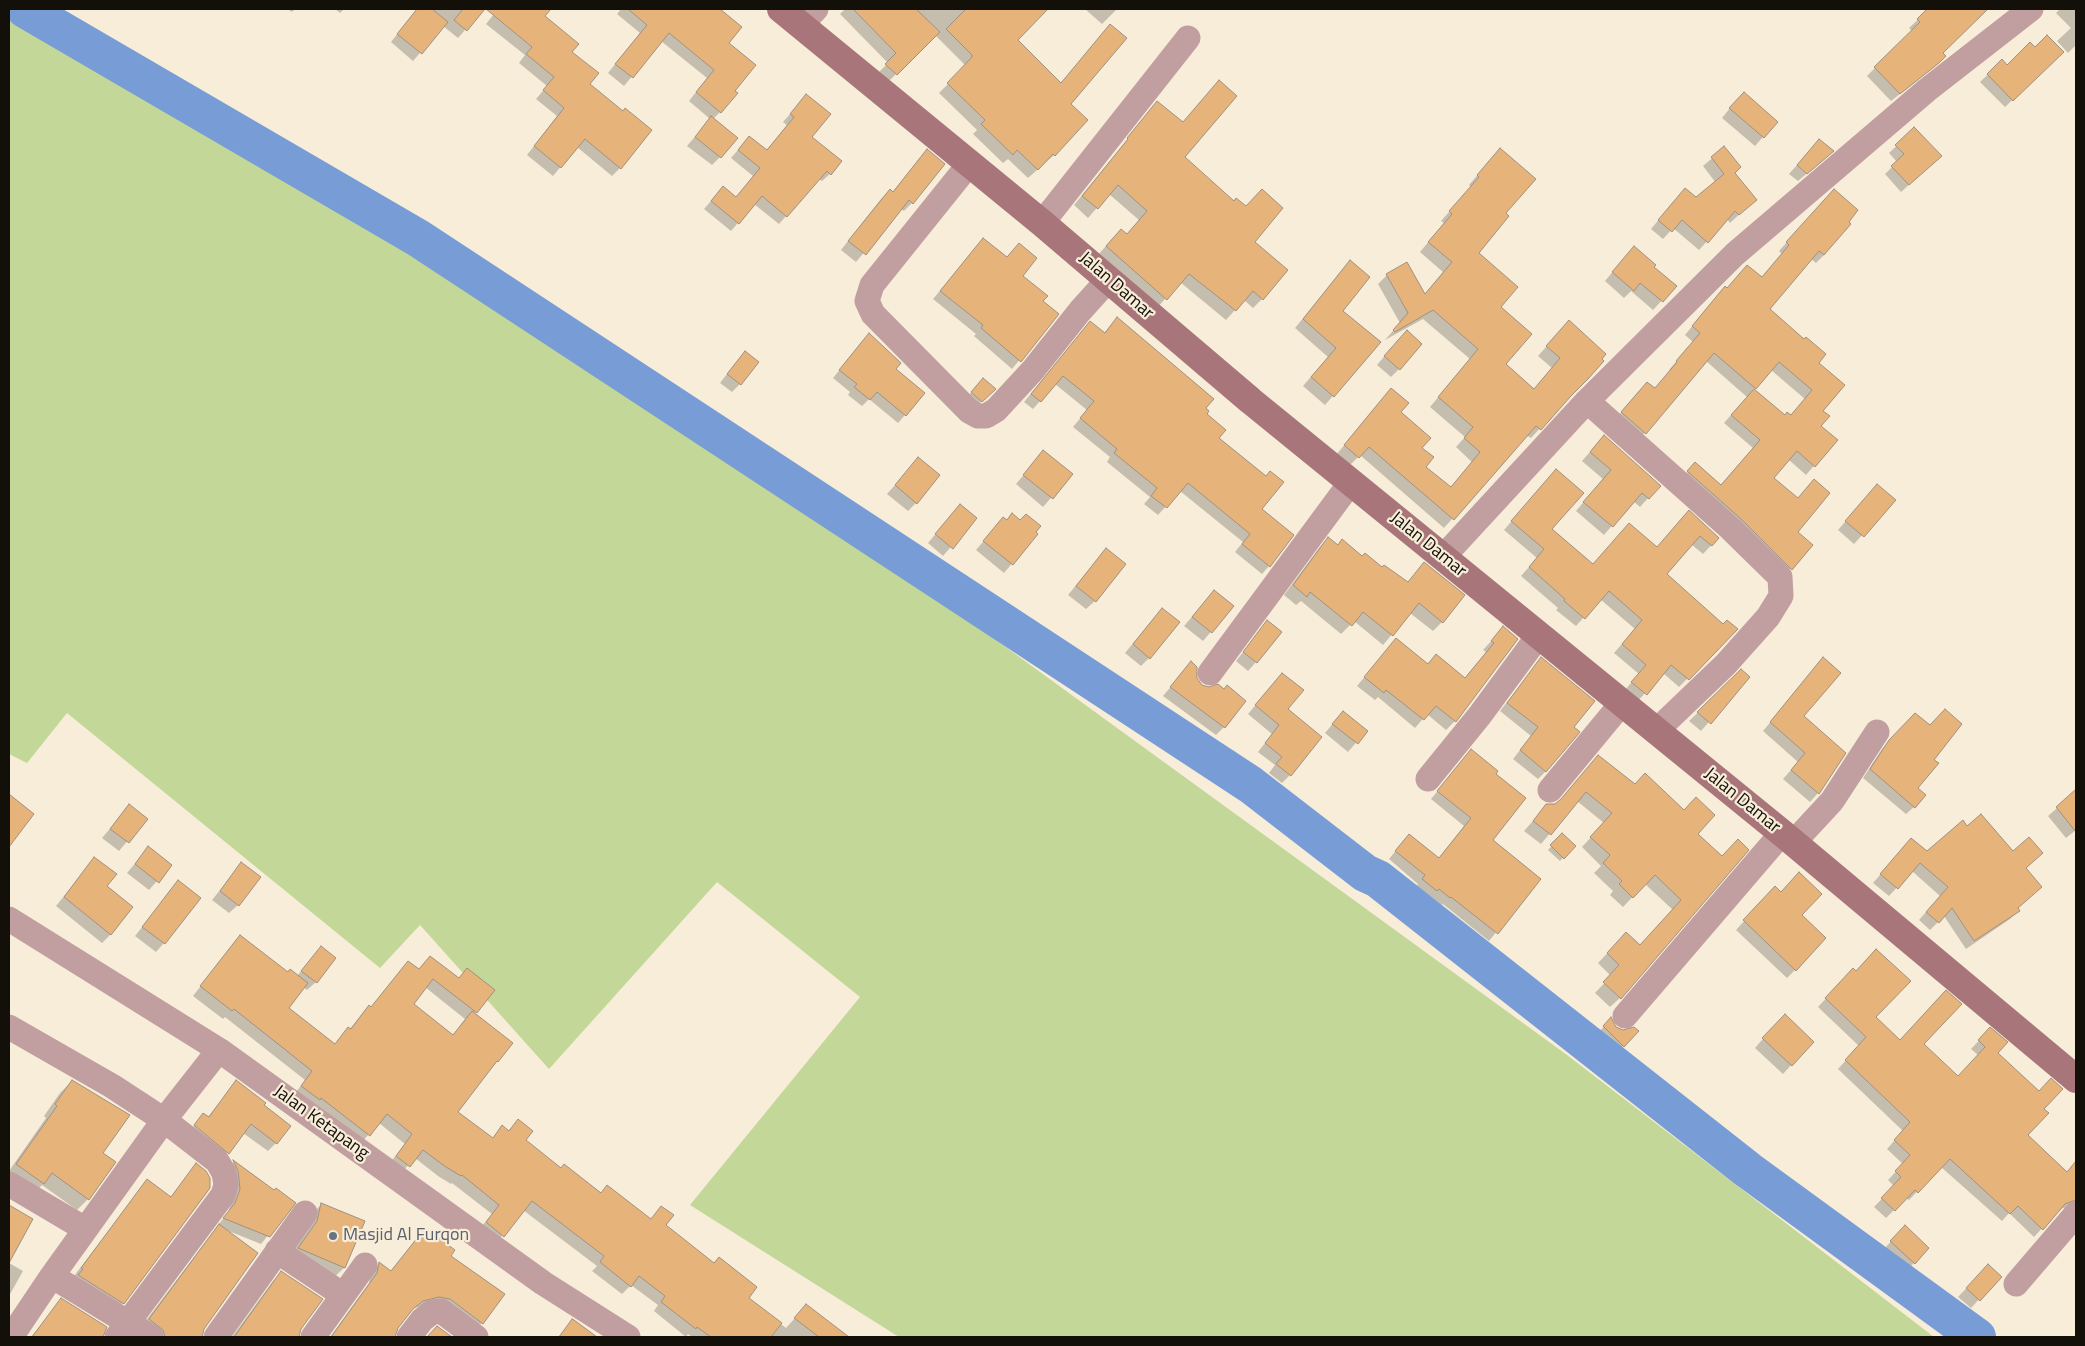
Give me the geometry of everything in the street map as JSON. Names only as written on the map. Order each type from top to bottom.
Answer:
[{"type":"street","points":[[1443,557],[1587,401],[1735,254],[1927,90],[2031,9]]},
{"type":"street","name":"Jalan Damar","points":[[799,14],[1108,280],[1351,482],[1788,838],[2076,1080]]},
{"type":"street","points":[[1042,223],[1188,38]]},
{"type":"street","points":[[970,163],[872,285],[866,301],[878,320],[969,411],[978,416],[986,416],[996,410],[1033,370],[1080,310],[1108,280]]},
{"type":"street","points":[[1587,401],[1724,522],[1780,578],[1781,596],[1768,617],[1726,664],[1656,731]]},
{"type":"street","points":[[1210,673],[1351,482]]},
{"type":"street","points":[[1428,779],[1480,715],[1539,635]]},
{"type":"street","points":[[1550,790],[1622,703]]},
{"type":"street","points":[[1625,1016],[1788,838],[1832,801],[1877,732]]},
{"type":"street","name":"Jalan Ketapang","points":[[9,919],[219,1050],[543,1283],[628,1337]]},
{"type":"street","points":[[9,1027],[112,1086],[164,1120],[218,1161],[224,1173],[226,1185],[223,1195],[122,1330]]},
{"type":"street","points":[[11,1337],[84,1229],[164,1120],[219,1050]]},
{"type":"street","points":[[9,1184],[84,1229]]},
{"type":"street","points":[[216,1337],[305,1213]]},
{"type":"street","points":[[2016,1284],[2076,1214]]},
{"type":"street","points":[[277,1251],[343,1295]]},
{"type":"street","points":[[314,1337],[365,1265]]},
{"type":"street","points":[[52,1276],[122,1330],[151,1337]]},
{"type":"street","points":[[409,1337],[422,1320],[432,1312],[441,1311],[476,1337]]},
{"type":"green space","points":[[9,14],[663,398],[1567,1055],[1934,1337],[899,1337],[690,1205],[860,997],[717,882],[549,1069],[420,925],[380,968],[67,713],[27,763],[9,754]]},
{"type":"building","points":[[417,9],[432,9],[448,22],[422,54],[397,34]]},
{"type":"building","points":[[463,9],[485,9],[467,31],[454,20]]},
{"type":"building","points":[[486,9],[551,9],[545,16],[579,44],[572,52],[599,73],[590,84],[623,111],[625,108],[652,130],[621,169],[585,139],[561,168],[534,146],[564,108],[543,90],[554,77],[526,54],[532,47]]},
{"type":"building","points":[[628,9],[720,9],[742,27],[729,43],[756,65],[735,91],[738,93],[721,113],[696,92],[714,70],[669,33],[633,78],[615,64],[647,25]]},
{"type":"building","points":[[853,9],[916,9],[940,32],[897,75],[885,64],[896,53]]},
{"type":"building","points":[[966,9],[1048,9],[1018,40],[1061,83],[1110,24],[1127,38],[1071,104],[1088,120],[1055,156],[1053,154],[1038,170],[1017,150],[1013,155],[981,124],[985,120],[947,83],[972,57],[946,29]]},
{"type":"building","points":[[1927,9],[1988,9],[1943,53],[1946,56],[1939,63],[1900,94],[1874,67],[1920,22],[1917,19]]},
{"type":"building","points":[[2047,35],[2064,52],[2013,101],[1987,74],[2002,59],[2007,65],[2030,42],[2035,47]]},
{"type":"building","points":[[1219,80],[1237,96],[1185,157],[1234,201],[1236,198],[1246,206],[1262,189],[1283,208],[1255,242],[1288,270],[1263,300],[1253,291],[1236,311],[1189,274],[1167,300],[1106,246],[1121,229],[1127,234],[1147,211],[1118,185],[1098,209],[1082,196],[1157,101],[1183,122]]},
{"type":"building","points":[[1744,92],[1778,122],[1764,138],[1729,108]]},
{"type":"building","points":[[806,94],[831,114],[812,137],[842,161],[831,175],[827,171],[787,217],[762,196],[739,224],[711,201],[723,186],[736,197],[760,168],[738,150],[749,136],[767,150],[794,117],[790,114]]},
{"type":"building","points":[[711,116],[738,138],[721,158],[695,137]]},
{"type":"building","points":[[1914,127],[1942,156],[1909,185],[1891,166],[1904,154],[1895,145]]},
{"type":"building","points":[[1819,139],[1834,151],[1807,174],[1797,165]]},
{"type":"building","points":[[1724,146],[1741,167],[1735,173],[1757,200],[1739,215],[1735,211],[1708,243],[1682,220],[1672,232],[1658,220],[1685,188],[1696,197],[1724,174],[1711,157]]},
{"type":"building","points":[[1500,148],[1536,179],[1506,213],[1509,216],[1479,253],[1518,287],[1501,307],[1532,334],[1506,364],[1534,389],[1560,358],[1546,346],[1569,320],[1606,354],[1602,359],[1604,361],[1588,379],[1541,430],[1536,426],[1454,520],[1369,447],[1359,458],[1344,445],[1391,388],[1409,403],[1401,412],[1431,438],[1422,448],[1434,457],[1426,467],[1451,487],[1480,452],[1464,438],[1473,427],[1438,397],[1478,349],[1433,310],[1395,332],[1393,330],[1408,313],[1386,274],[1407,262],[1425,294],[1452,262],[1428,242],[1452,214],[1449,211],[1479,177],[1477,175]]},
{"type":"building","points":[[927,149],[945,164],[913,204],[909,200],[866,255],[848,241],[890,189],[893,192]]},
{"type":"building","points":[[1834,189],[1858,210],[1849,222],[1851,224],[1824,255],[1819,251],[1770,309],[1804,339],[1806,337],[1826,354],[1819,363],[1845,385],[1823,411],[1830,416],[1821,426],[1838,440],[1815,467],[1797,451],[1774,478],[1798,498],[1814,479],[1830,493],[1798,532],[1813,545],[1792,570],[1741,519],[1687,471],[1695,462],[1721,485],[1760,440],[1731,415],[1754,389],[1785,415],[1787,412],[1791,415],[1812,390],[1779,362],[1756,389],[1714,353],[1646,434],[1621,412],[1647,382],[1655,388],[1677,362],[1700,333],[1692,326],[1725,286],[1727,288],[1747,265],[1762,277],[1789,245],[1786,242]]},
{"type":"building","points":[[983,238],[1007,257],[1019,243],[1037,258],[1023,276],[1048,296],[1043,301],[1059,314],[1021,362],[981,328],[983,325],[940,291]]},
{"type":"building","points":[[1634,246],[1656,265],[1654,267],[1677,286],[1663,302],[1640,283],[1634,291],[1612,272]]},
{"type":"building","points":[[1350,260],[1370,277],[1343,311],[1381,342],[1334,397],[1311,377],[1336,348],[1303,319]]},
{"type":"building","points":[[1117,317],[1214,399],[1206,408],[1209,411],[1207,414],[1226,430],[1219,438],[1266,476],[1270,471],[1284,482],[1262,509],[1294,535],[1270,567],[1242,544],[1250,534],[1188,483],[1167,508],[1151,496],[1157,488],[1114,453],[1117,449],[1080,418],[1094,401],[1063,376],[1041,402],[1031,394],[1090,321],[1105,333]]},
{"type":"building","points":[[1407,330],[1422,344],[1400,370],[1384,356]]},
{"type":"building","points":[[869,333],[901,363],[896,369],[925,393],[906,416],[877,392],[870,400],[854,387],[857,384],[839,370]]},
{"type":"building","points":[[745,351],[759,362],[741,385],[727,374]]},
{"type":"building","points":[[983,378],[996,389],[982,402],[971,392]]},
{"type":"building","points":[[1604,435],[1661,486],[1649,499],[1642,493],[1613,527],[1583,502],[1611,470],[1590,452]]},
{"type":"building","points":[[1043,450],[1073,474],[1053,499],[1023,475]]},
{"type":"building","points":[[918,457],[940,475],[917,504],[895,485]]},
{"type":"building","points":[[1556,469],[1584,493],[1552,529],[1593,564],[1629,523],[1657,547],[1689,510],[1719,538],[1712,546],[1700,536],[1667,574],[1723,624],[1727,620],[1738,629],[1689,680],[1671,665],[1647,695],[1631,682],[1646,665],[1622,644],[1642,620],[1609,591],[1585,619],[1529,567],[1544,549],[1511,521]]},
{"type":"building","points":[[1877,484],[1896,500],[1864,537],[1845,521]]},
{"type":"building","points":[[960,504],[977,518],[953,549],[935,534]]},
{"type":"building","points":[[1012,513],[1020,520],[1026,514],[1041,526],[1036,532],[1038,534],[1013,565],[983,541],[1003,517],[1007,520]]},
{"type":"building","points":[[1328,537],[1338,545],[1342,539],[1362,556],[1365,553],[1382,567],[1384,565],[1408,582],[1424,562],[1465,595],[1443,623],[1419,603],[1393,636],[1363,612],[1352,626],[1310,592],[1307,597],[1293,585]]},
{"type":"building","points":[[1106,548],[1126,564],[1096,602],[1076,586]]},
{"type":"building","points":[[1214,590],[1234,606],[1212,633],[1192,617]]},
{"type":"building","points":[[1162,608],[1180,622],[1150,659],[1133,644]]},
{"type":"building","points":[[1267,620],[1282,632],[1257,663],[1243,652]]},
{"type":"building","points":[[1503,626],[1518,639],[1456,722],[1436,706],[1424,720],[1386,690],[1384,693],[1364,677],[1396,638],[1428,664],[1436,654],[1465,678],[1494,643],[1491,641]]},
{"type":"building","points":[[1541,657],[1595,701],[1574,727],[1580,732],[1546,772],[1520,750],[1538,727],[1507,703]]},
{"type":"building","points":[[1823,657],[1841,673],[1804,716],[1846,753],[1819,794],[1791,770],[1805,753],[1770,722]]},
{"type":"building","points":[[1191,661],[1197,667],[1197,678],[1202,685],[1209,687],[1218,684],[1224,689],[1227,685],[1246,701],[1225,728],[1170,687]]},
{"type":"building","points":[[1741,669],[1750,677],[1711,724],[1697,712]]},
{"type":"building","points":[[1282,673],[1304,690],[1288,709],[1322,737],[1291,776],[1276,764],[1282,757],[1265,743],[1279,725],[1255,705]]},
{"type":"building","points":[[1945,709],[1962,724],[1934,760],[1939,763],[1918,788],[1926,795],[1915,808],[1870,769],[1889,740],[1915,713],[1930,725]]},
{"type":"building","points":[[1343,711],[1368,731],[1358,744],[1332,724]]},
{"type":"building","points":[[1471,749],[1498,771],[1496,774],[1526,798],[1493,840],[1541,879],[1498,934],[1451,897],[1439,889],[1437,891],[1422,879],[1425,875],[1395,851],[1409,834],[1439,858],[1471,818],[1437,791]]},
{"type":"building","points":[[1598,755],[1635,784],[1645,773],[1684,810],[1696,797],[1715,815],[1698,834],[1722,856],[1738,839],[1749,850],[1621,999],[1603,982],[1619,965],[1607,953],[1626,932],[1640,945],[1681,900],[1655,875],[1633,898],[1619,884],[1622,881],[1603,863],[1610,855],[1590,837],[1612,813],[1586,792],[1551,835],[1533,821],[1546,804],[1555,804],[1561,799]]},
{"type":"building","points":[[2076,789],[2076,832],[2056,807]]},
{"type":"building","points":[[9,794],[34,814],[9,847]]},
{"type":"building","points":[[129,804],[148,819],[129,843],[110,829]]},
{"type":"building","points":[[1981,814],[2013,851],[2029,837],[2043,853],[2026,868],[2042,887],[2018,908],[2020,911],[1974,941],[1952,908],[1939,923],[1926,912],[1948,887],[1920,863],[1898,889],[1880,874],[1911,838],[1927,851],[1963,820],[1967,826]]},
{"type":"building","points":[[1562,833],[1576,846],[1564,859],[1550,845]]},
{"type":"building","points":[[148,846],[172,865],[159,883],[135,864]]},
{"type":"building","points":[[94,857],[117,874],[107,886],[133,907],[111,935],[64,897]]},
{"type":"building","points":[[241,862],[261,877],[239,906],[220,891]]},
{"type":"building","points":[[1799,872],[1822,894],[1802,915],[1826,938],[1796,971],[1743,920],[1775,886],[1781,892]]},
{"type":"building","points":[[178,880],[201,898],[165,944],[142,927]]},
{"type":"building","points":[[240,935],[288,972],[290,969],[308,983],[289,1008],[335,1044],[348,1027],[351,1029],[369,1005],[371,1007],[408,961],[419,969],[430,956],[459,978],[467,968],[495,990],[477,1013],[433,979],[414,1004],[453,1035],[472,1011],[513,1043],[458,1112],[493,1138],[502,1125],[509,1131],[518,1119],[533,1131],[526,1140],[561,1168],[564,1164],[601,1193],[607,1185],[651,1219],[661,1206],[674,1215],[666,1225],[714,1263],[719,1257],[757,1287],[749,1298],[782,1323],[771,1337],[711,1337],[697,1327],[696,1329],[661,1302],[665,1296],[639,1276],[631,1287],[600,1262],[604,1256],[532,1201],[504,1237],[486,1222],[499,1205],[462,1175],[446,1167],[423,1150],[410,1167],[396,1156],[412,1134],[387,1114],[370,1136],[321,1098],[320,1100],[301,1086],[312,1071],[234,1009],[232,1011],[200,986]]},
{"type":"building","points":[[321,946],[336,958],[317,983],[301,971]]},
{"type":"building","points":[[1876,949],[1911,981],[1876,1017],[1900,1040],[1946,990],[1962,1004],[1924,1044],[1958,1076],[1985,1047],[1978,1040],[1990,1027],[2008,1042],[1998,1053],[2039,1091],[2051,1078],[2063,1089],[2044,1109],[2049,1113],[2028,1135],[2067,1172],[2076,1161],[2076,1200],[2065,1204],[2043,1230],[2018,1206],[2010,1214],[1950,1159],[1918,1193],[1915,1190],[1895,1211],[1881,1198],[1901,1177],[1895,1171],[1910,1155],[1894,1140],[1910,1122],[1845,1060],[1866,1037],[1825,998],[1853,968],[1856,971]]},
{"type":"building","points":[[1785,1014],[1814,1042],[1792,1066],[1762,1038]]},
{"type":"building","points":[[1611,1017],[1616,1027],[1623,1030],[1634,1027],[1639,1031],[1624,1047],[1603,1026]]},
{"type":"building","points":[[72,1080],[130,1115],[103,1153],[116,1162],[89,1200],[52,1173],[44,1184],[16,1164],[57,1106],[55,1104]]},
{"type":"building","points":[[236,1080],[266,1103],[264,1105],[291,1126],[277,1144],[251,1124],[229,1154],[194,1125],[203,1113],[209,1117]]},
{"type":"building","points":[[233,1160],[274,1190],[276,1188],[296,1203],[270,1237],[223,1218],[235,1203],[240,1189],[238,1171]]},
{"type":"building","points":[[196,1163],[206,1171],[210,1178],[210,1188],[124,1304],[78,1275],[83,1269],[81,1268],[147,1179],[171,1197]]},
{"type":"building","name":"Masjid Al Furqon","points":[[321,1203],[365,1221],[345,1268],[298,1248],[317,1221]]},
{"type":"building","points":[[9,1205],[33,1219],[9,1263]]},
{"type":"building","points":[[219,1224],[258,1253],[204,1329],[202,1337],[165,1337],[163,1330],[149,1319]]},
{"type":"building","points":[[1905,1225],[1929,1248],[1915,1264],[1890,1241]]},
{"type":"building","points":[[425,1228],[455,1250],[451,1256],[505,1294],[483,1324],[450,1299],[439,1297],[423,1301],[413,1309],[398,1328],[395,1337],[331,1337],[377,1273],[379,1262],[391,1271]]},
{"type":"building","points":[[1988,1264],[2002,1277],[1980,1301],[1966,1288]]},
{"type":"building","points":[[281,1271],[323,1299],[301,1329],[299,1337],[234,1337]]},
{"type":"building","points":[[61,1298],[107,1327],[103,1337],[32,1337]]},
{"type":"building","points":[[806,1304],[849,1337],[819,1337],[794,1318]]},
{"type":"building","points":[[572,1319],[574,1320],[597,1337],[559,1337]]},
{"type":"building","points":[[437,1326],[452,1337],[427,1337]]},
{"type":"waterway","points":[[25,9],[418,238],[1251,785],[1365,873],[1378,879],[1748,1170],[1977,1337]]},
{"type":"place","name":"Masjid Al Furqon","points":[[333,1236]]}]
